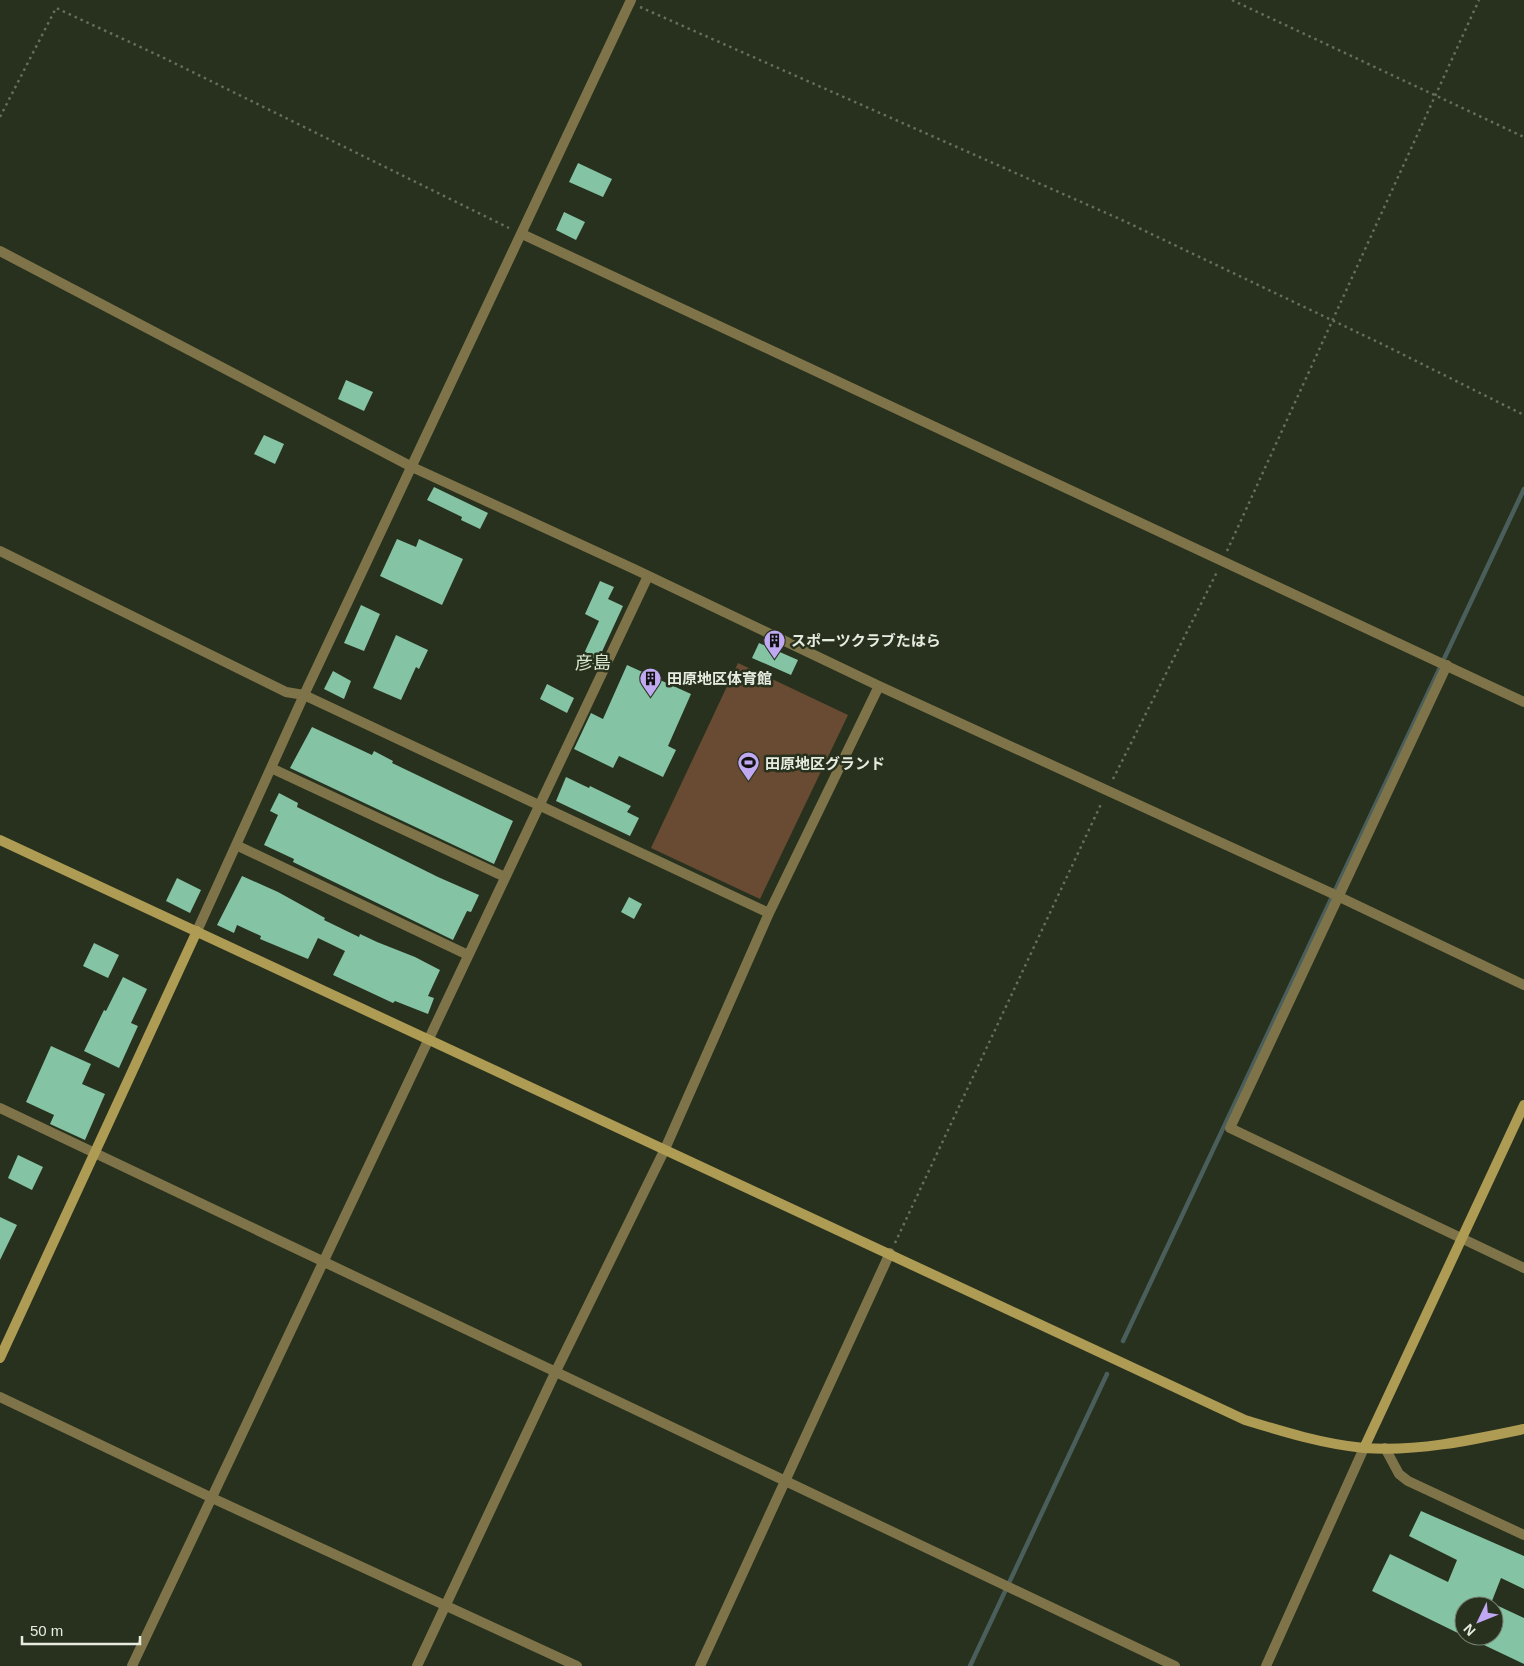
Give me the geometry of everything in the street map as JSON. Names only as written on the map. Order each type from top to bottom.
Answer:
[{"type":"street","points":[[0,1358],[304,695],[522,234],[629,1]]},
{"type":"street","points":[[522,234],[1524,702]]},
{"type":"street","points":[[0,251],[412,467],[1524,985]]},
{"type":"street","points":[[0,551],[286,692],[304,695],[540,804],[768,913]]},
{"type":"street","points":[[132,1666],[210,1497],[324,1263],[427,1038],[648,576]]},
{"type":"street","points":[[1444,663],[1334,895],[1230,1128],[1524,1268]]},
{"type":"street","points":[[418,1666],[554,1373],[665,1149],[768,913],[879,686]]},
{"type":"street","points":[[271,768],[505,877]]},
{"type":"street","points":[[0,840],[890,1253],[1244,1420],[1324,1442],[1364,1448],[1399,1449],[1475,1440],[1524,1429]]},
{"type":"street","points":[[236,845],[468,954]]},
{"type":"street","points":[[1266,1666],[1364,1448],[1524,1105]]},
{"type":"street","points":[[0,1108],[554,1373],[1175,1666]]},
{"type":"street","points":[[700,1666],[890,1253]]},
{"type":"street","points":[[0,1397],[210,1497],[446,1604],[577,1666]]},
{"type":"street","points":[[1385,1448],[1399,1474],[1408,1481],[1524,1535]]},
{"type":"path","points":[[1232,0],[1524,137]]},
{"type":"path","points":[[890,1253],[1108,790],[1223,560],[1479,0]]},
{"type":"path","points":[[629,1],[1122,220],[1333,320],[1524,415]]},
{"type":"path","points":[[0,117],[56,8],[162,57],[522,234]]},
{"type":"shaded area","name":"田原地区グランド","points":[[738,663],[848,715],[760,899],[651,848]]},
{"type":"building","points":[[578,163],[612,179],[603,197],[569,182]]},
{"type":"building","points":[[564,212],[585,222],[576,240],[556,230]]},
{"type":"building","points":[[346,380],[373,392],[364,411],[338,399]]},
{"type":"building","points":[[264,435],[284,444],[275,464],[254,454]]},
{"type":"building","points":[[434,487],[488,513],[480,529],[461,520],[462,517],[427,500]]},
{"type":"building","points":[[397,539],[416,547],[419,539],[463,559],[442,605],[380,576]]},
{"type":"building","points":[[600,581],[614,587],[608,599],[623,606],[594,669],[580,662],[599,621],[585,614]]},
{"type":"building","points":[[361,605],[380,614],[364,651],[344,643]]},
{"type":"building","points":[[396,635],[428,650],[419,669],[416,667],[401,700],[373,688]]},
{"type":"building","name":"スポーツクラブたはら","points":[[759,643],[798,660],[791,675],[752,658]]},
{"type":"building","points":[[627,665],[691,694],[668,746],[676,750],[663,777],[619,756],[613,768],[574,749],[591,713],[603,719]]},
{"type":"building","points":[[333,671],[351,681],[344,699],[324,689]]},
{"type":"building","points":[[547,684],[574,698],[567,713],[540,699]]},
{"type":"building","points":[[312,727],[372,755],[374,751],[393,761],[392,763],[513,821],[494,864],[290,768]]},
{"type":"building","points":[[566,777],[589,788],[590,786],[631,806],[627,812],[639,818],[630,836],[556,801]]},
{"type":"building","points":[[279,793],[298,803],[297,807],[438,877],[479,895],[471,912],[467,911],[453,940],[293,862],[294,859],[264,845],[278,815],[270,811]]},
{"type":"building","points":[[242,876],[278,892],[325,918],[324,920],[359,937],[360,934],[415,957],[440,970],[428,996],[434,998],[428,1014],[395,1001],[393,1003],[333,975],[345,951],[318,938],[308,959],[260,939],[261,936],[237,925],[234,933],[217,925]]},
{"type":"building","points":[[177,878],[201,890],[190,913],[166,901]]},
{"type":"building","points":[[629,897],[642,904],[634,919],[621,912]]},
{"type":"building","points":[[94,943],[119,955],[108,978],[83,966]]},
{"type":"building","points":[[123,977],[147,989],[131,1023],[138,1026],[119,1068],[84,1051]]},
{"type":"building","points":[[51,1046],[91,1064],[82,1084],[105,1094],[85,1140],[50,1124],[54,1115],[26,1102]]},
{"type":"building","points":[[18,1155],[43,1167],[32,1190],[8,1178]]},
{"type":"building","points":[[0,1217],[17,1225],[0,1260]]},
{"type":"building","points":[[1421,1511],[1524,1556],[1524,1589],[1501,1578],[1494,1596],[1454,1596],[1454,1631],[1372,1591],[1390,1554],[1448,1582],[1457,1560],[1409,1536]]},
{"type":"building","points":[[1504,1609],[1524,1618],[1524,1664],[1486,1646],[1504,1646]]},
{"type":"waterway","points":[[1123,1341],[1524,489]]},
{"type":"waterway","points":[[970,1666],[1107,1374]]},
{"type":"place","name":"スポーツクラブたはら","points":[[775,659]]},
{"type":"place","name":"田原地区体育館","points":[[651,697]]},
{"type":"place","name":"田原地区グランド","points":[[749,782]]},
{"type":"district","name":"彦島","points":[[593,663]]}]
